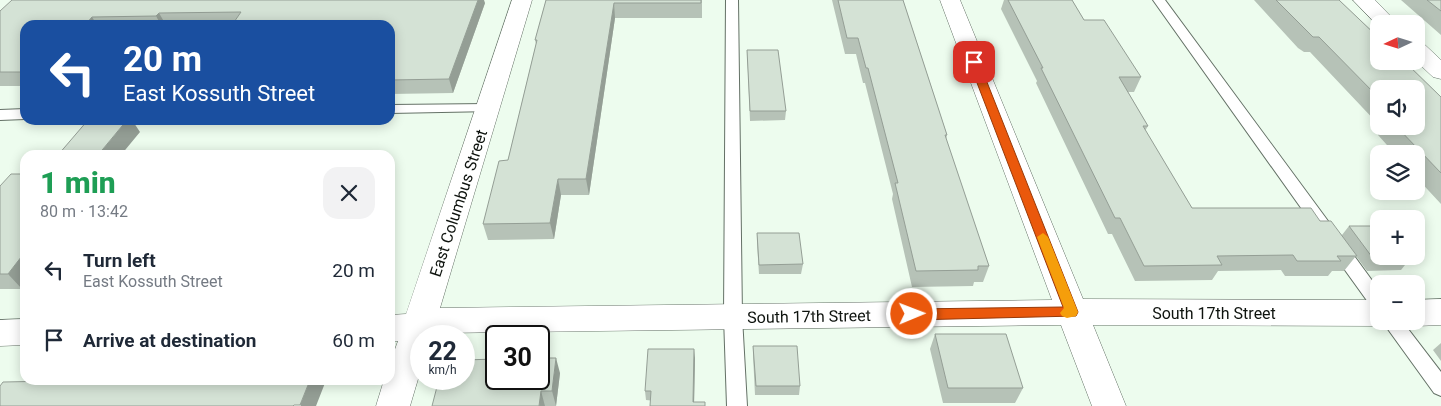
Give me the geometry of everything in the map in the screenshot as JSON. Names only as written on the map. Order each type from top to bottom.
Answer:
[{"type":"street","name":"East Columbus Street","points":[[393,406],[404,327],[488,108],[522,0]]},
{"type":"street","points":[[950,0],[1109,406]]},
{"type":"street","points":[[1363,0],[1379,15]]},
{"type":"street","points":[[1425,58],[1441,72]]},
{"type":"street","name":"South 17th Street","points":[[404,327],[441,320],[1072,312],[1370,313]]},
{"type":"street","points":[[1425,313],[1441,312]]},
{"type":"street","points":[[0,333],[20,332]]},
{"type":"lane","points":[[732,0],[733,317],[737,406]]},
{"type":"lane","points":[[1159,0],[1370,292]]},
{"type":"lane","points":[[395,109],[488,108]]},
{"type":"lane","points":[[0,115],[20,114]]},
{"type":"lane","points":[[1398,330],[1441,387]]},
{"type":"building","points":[[12,0],[478,0],[449,79],[395,80],[395,20],[235,20],[241,12],[159,13],[156,16],[92,17],[89,20],[20,20],[20,72],[0,72],[0,11]]},
{"type":"building","points":[[546,0],[701,0],[701,3],[614,3],[586,179],[558,179],[550,223],[483,224],[499,161],[508,160]]},
{"type":"building","points":[[838,0],[903,0],[947,135],[945,135],[989,266],[978,266],[978,270],[916,271],[895,183],[898,183],[868,68],[866,68],[858,38],[847,38]]},
{"type":"building","points":[[1008,0],[1072,0],[1084,20],[1104,20],[1141,77],[1119,77],[1148,126],[1143,126],[1192,208],[1311,208],[1320,221],[1331,221],[1357,256],[1337,256],[1341,261],[1297,261],[1293,255],[1217,256],[1222,265],[1144,266],[1120,218],[1115,218]]},
{"type":"building","points":[[1276,0],[1339,0],[1370,29],[1370,70],[1413,70],[1424,80],[1370,80],[1370,89],[1319,37],[1313,37]]},
{"type":"building","points":[[1427,0],[1441,0],[1441,11]]},
{"type":"building","points":[[747,50],[778,50],[786,111],[750,111]]},
{"type":"building","points":[[1425,81],[1441,97],[1441,173],[1425,156],[1425,145],[1414,145],[1405,135],[1425,135]]},
{"type":"building","points":[[84,125],[123,125],[102,150],[62,150]]},
{"type":"building","points":[[11,174],[20,174],[20,258],[8,274],[0,274],[0,186]]},
{"type":"building","points":[[1349,226],[1370,226],[1370,254]]},
{"type":"building","points":[[757,233],[799,233],[803,264],[759,265]]},
{"type":"building","points":[[935,334],[1006,334],[1023,388],[948,388]]},
{"type":"building","points":[[753,346],[797,346],[800,386],[756,386]]},
{"type":"building","points":[[648,349],[694,349],[693,402],[705,402],[705,406],[650,406],[651,391],[645,391]]},
{"type":"building","points":[[550,358],[556,358],[552,391],[541,391],[539,406],[432,406],[436,390],[475,390],[475,360],[485,359],[485,390],[550,390]]},
{"type":"building","points":[[3,382],[20,382],[20,385],[308,385],[300,405],[293,406],[0,406],[0,386]]},
{"type":"slow traffic","points":[[1043,237],[1072,312],[1067,313]]},
{"type":"route","points":[[912,314],[1072,312],[974,62]]}]
